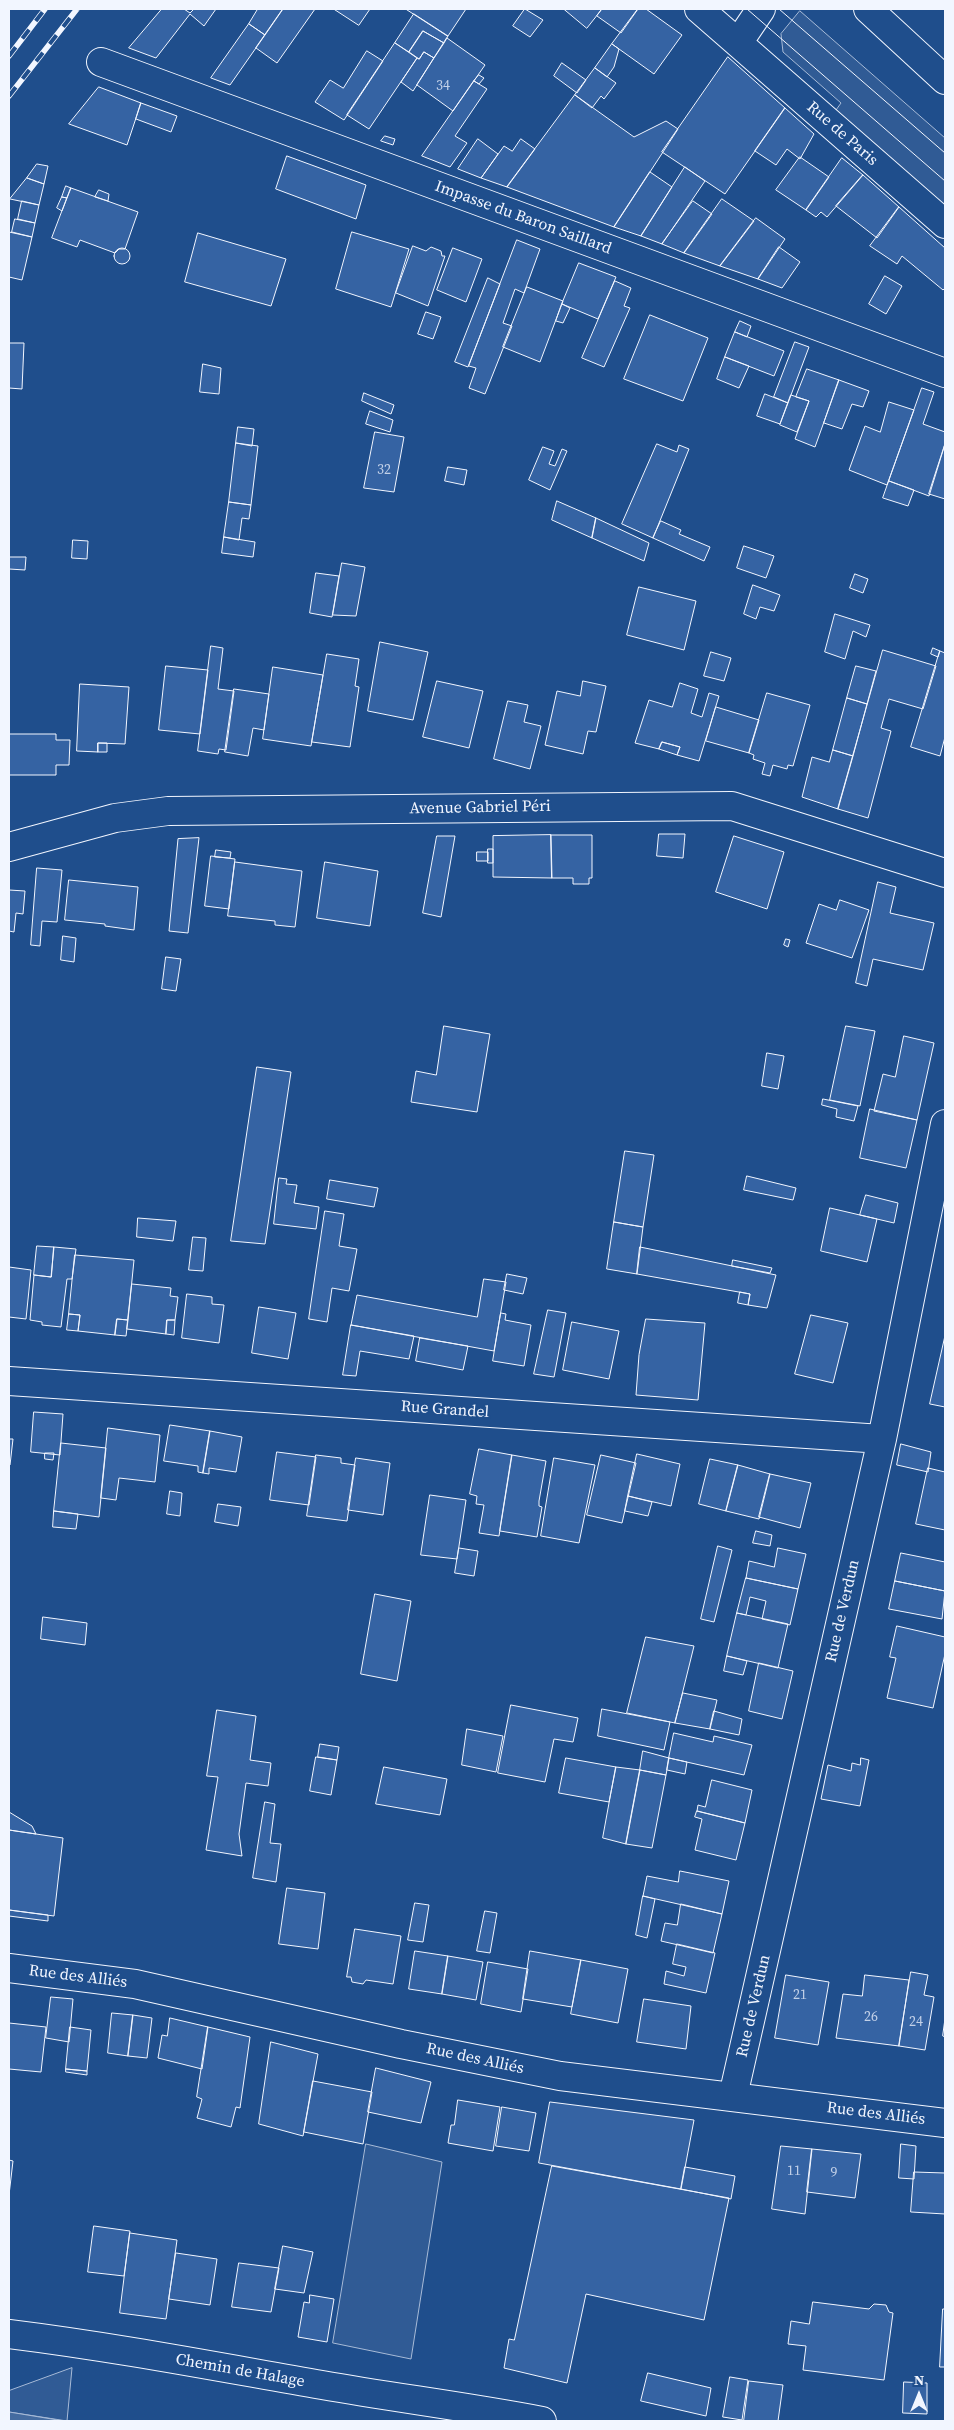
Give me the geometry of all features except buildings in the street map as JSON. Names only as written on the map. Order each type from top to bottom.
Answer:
[{"type":"street","name":"Rue de Paris","points":[[699,9],[945,224]]},
{"type":"street","points":[[738,43],[760,9]]},
{"type":"street","points":[[868,9],[945,80]]},
{"type":"street","name":"Impasse du Baron Saillard","points":[[101,62],[945,373]]},
{"type":"street","name":"Avenue Gabriel Péri","points":[[9,848],[115,818],[168,811],[732,806],[945,874]]},
{"type":"street","name":"Rue de Verdun","points":[[733,2096],[882,1439],[945,1124]]},
{"type":"street","name":"Rue Grandel","points":[[9,1381],[882,1439]]},
{"type":"street","name":"Rue des Alliés","points":[[9,1968],[135,1984],[401,2044],[560,2076],[945,2123]]},
{"type":"street","name":"Chemin de Halage","points":[[9,2334],[64,2341],[542,2421]]},
{"type":"shaded area","points":[[800,11],[945,138],[945,209],[836,110],[841,103],[783,52],[781,34]]},
{"type":"shaded area","points":[[366,2144],[442,2162],[411,2359],[333,2343]]},
{"type":"shaded area","points":[[72,2368],[67,2421],[9,2412],[9,2391]]},
{"type":"shaded area","points":[[9,2412],[64,2421],[9,2421]]},
{"type":"tram line","points":[[747,9],[945,181]]},
{"type":"tram line","points":[[779,9],[945,153]]},
{"type":"railway","points":[[9,56],[45,9]]},
{"type":"railway","points":[[9,96],[77,9]]}]
